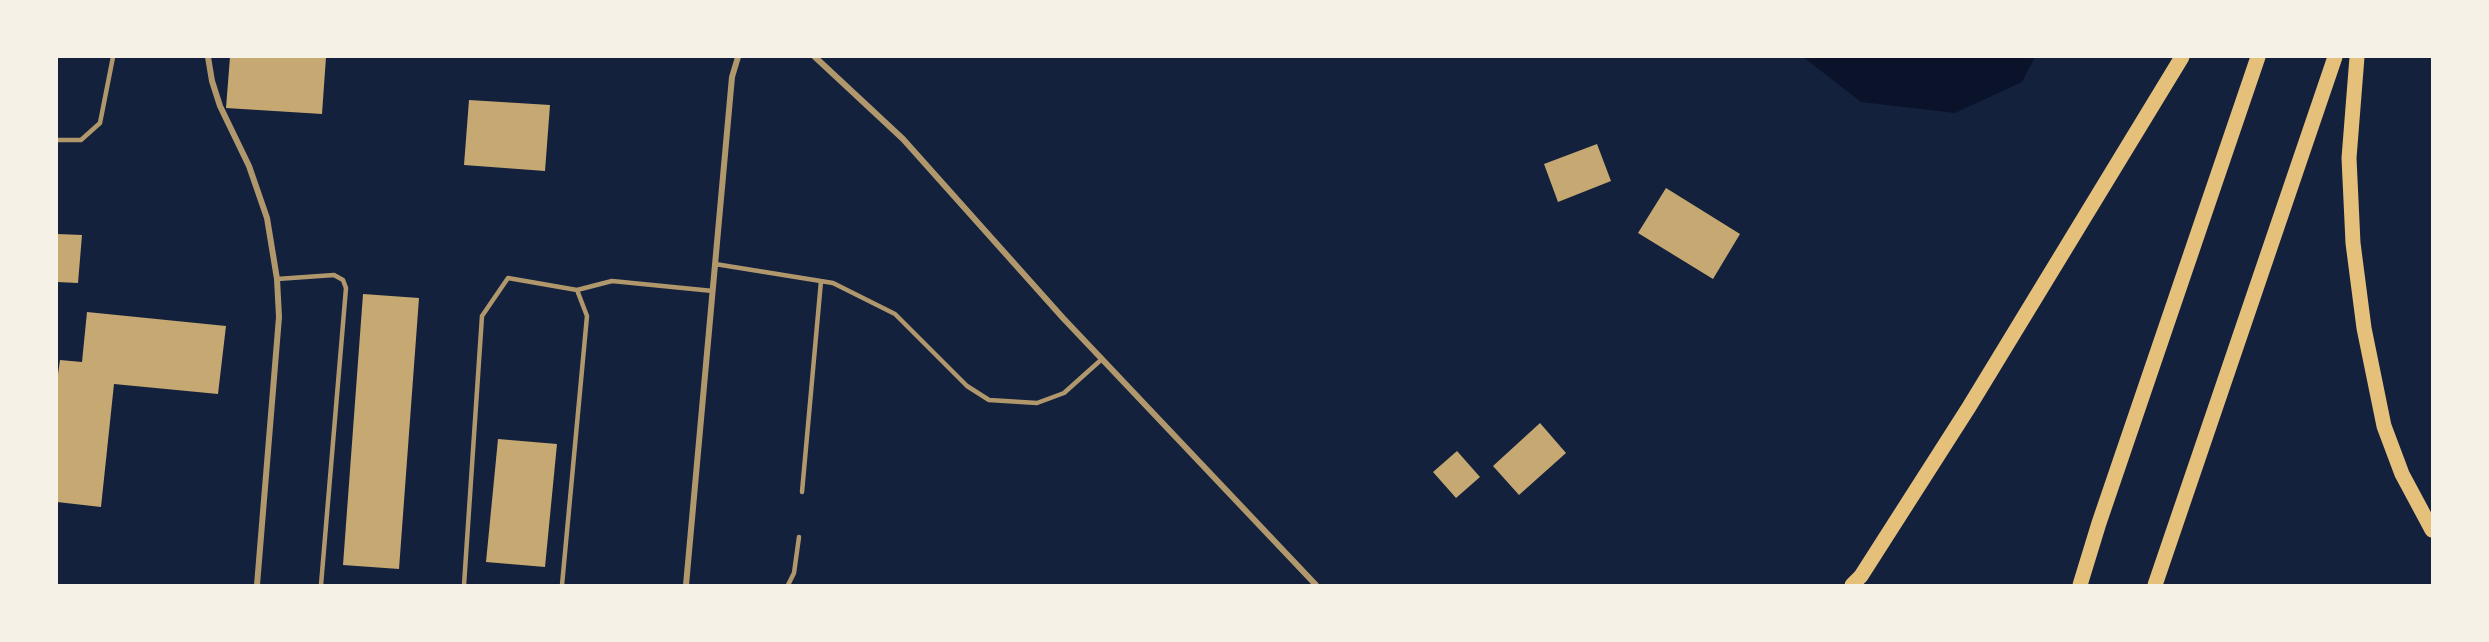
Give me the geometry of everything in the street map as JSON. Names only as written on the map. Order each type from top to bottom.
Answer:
[{"type":"main road","points":[[1852,585],[1861,576],[1969,407],[2182,57]]},
{"type":"main road","points":[[2080,585],[2099,523],[2258,57]]},
{"type":"main road","points":[[2155,585],[2335,57]]},
{"type":"main road","points":[[2357,57],[2349,158],[2352,243],[2364,328],[2384,426],[2402,474],[2432,530]]},
{"type":"street","points":[[208,57],[212,81],[220,106],[249,166],[267,218],[277,279],[279,317],[257,585]]},
{"type":"street","points":[[686,585],[732,77],[738,57]]},
{"type":"street","points":[[816,57],[903,139],[1102,359],[1316,585]]},
{"type":"lane","points":[[57,140],[81,140],[100,123],[113,57]]},
{"type":"lane","points":[[715,264],[833,283],[895,314],[967,386],[989,400],[1037,403],[1064,393],[1102,359]]},
{"type":"lane","points":[[277,279],[334,275],[343,280],[346,288],[321,585]]},
{"type":"lane","points":[[464,585],[482,316],[508,278],[577,290],[612,281],[713,291]]},
{"type":"lane","points":[[802,492],[821,281]]},
{"type":"lane","points":[[562,585],[586,316],[577,290]]},
{"type":"lane","points":[[788,585],[794,573],[799,537]]},
{"type":"water","points":[[1803,57],[2035,57],[2022,82],[1955,113],[1861,102]]},
{"type":"building","points":[[230,57],[326,57],[322,114],[226,108]]},
{"type":"building","points":[[469,100],[550,105],[545,171],[464,165]]},
{"type":"building","points":[[1597,144],[1611,181],[1558,202],[1544,164]]},
{"type":"building","points":[[1666,188],[1740,234],[1713,279],[1638,233]]},
{"type":"building","points":[[57,234],[82,235],[78,283],[57,282]]},
{"type":"building","points":[[363,294],[419,298],[399,569],[343,565]]},
{"type":"building","points":[[87,312],[226,326],[218,394],[114,384],[101,507],[57,502],[57,381],[60,360],[82,362]]},
{"type":"building","points":[[1540,423],[1566,453],[1519,495],[1493,466]]},
{"type":"building","points":[[498,439],[557,444],[545,567],[486,562]]},
{"type":"building","points":[[1457,451],[1480,477],[1456,498],[1433,472]]}]
